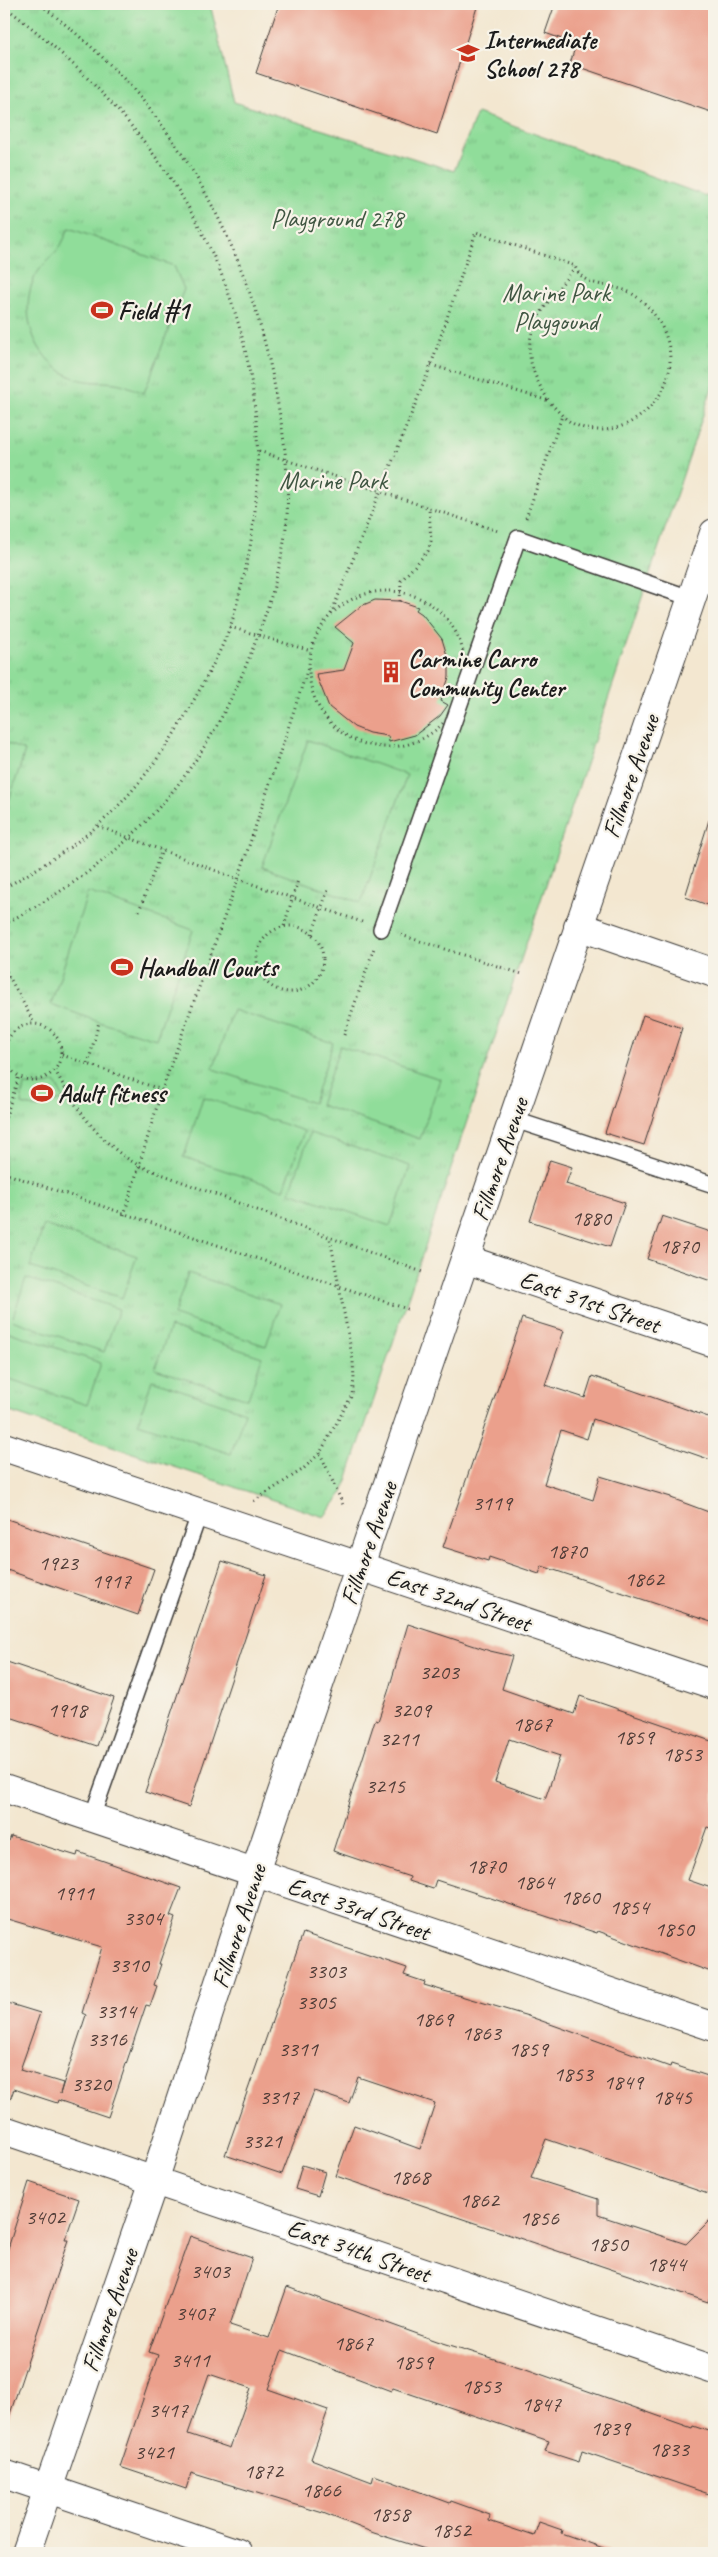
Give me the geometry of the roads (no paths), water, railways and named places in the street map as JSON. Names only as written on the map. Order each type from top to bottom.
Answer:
[{"type":"street","name":"Fillmore Avenue","points":[[26,2553],[154,2182],[255,1872],[578,926],[703,602],[714,533]]},
{"type":"street","points":[[578,926],[714,972]]},
{"type":"street","name":"East 31st Street","points":[[465,1259],[714,1343]]},
{"type":"street","name":"East 32nd Street","points":[[4,1447],[714,1685]]},
{"type":"street","name":"East 33rd Street","points":[[4,1788],[714,2027]]},
{"type":"street","name":"East 34th Street","points":[[4,2130],[714,2370]]},
{"type":"street","points":[[4,2474],[238,2553]]},
{"type":"lane","points":[[381,929],[518,538],[703,602]]},
{"type":"lane","points":[[512,1119],[714,1185]]},
{"type":"lane","points":[[92,1817],[200,1512]]},
{"type":"place","name":"Intermediate School 278","points":[[468,53]]},
{"type":"place","name":"Field #1","points":[[102,310]]},
{"type":"place","name":"Carmine Carro Community Center","points":[[391,672]]},
{"type":"place","name":"Handball Courts","points":[[122,967]]},
{"type":"place","name":"Adult fitness","points":[[42,1093]]},
{"type":"park label","name":"Playground 278","points":[[337,218]]},
{"type":"park label","name":"Marine Park Playgound","points":[[556,306]]},
{"type":"park label","name":"Marine Park","points":[[333,480]]}]
